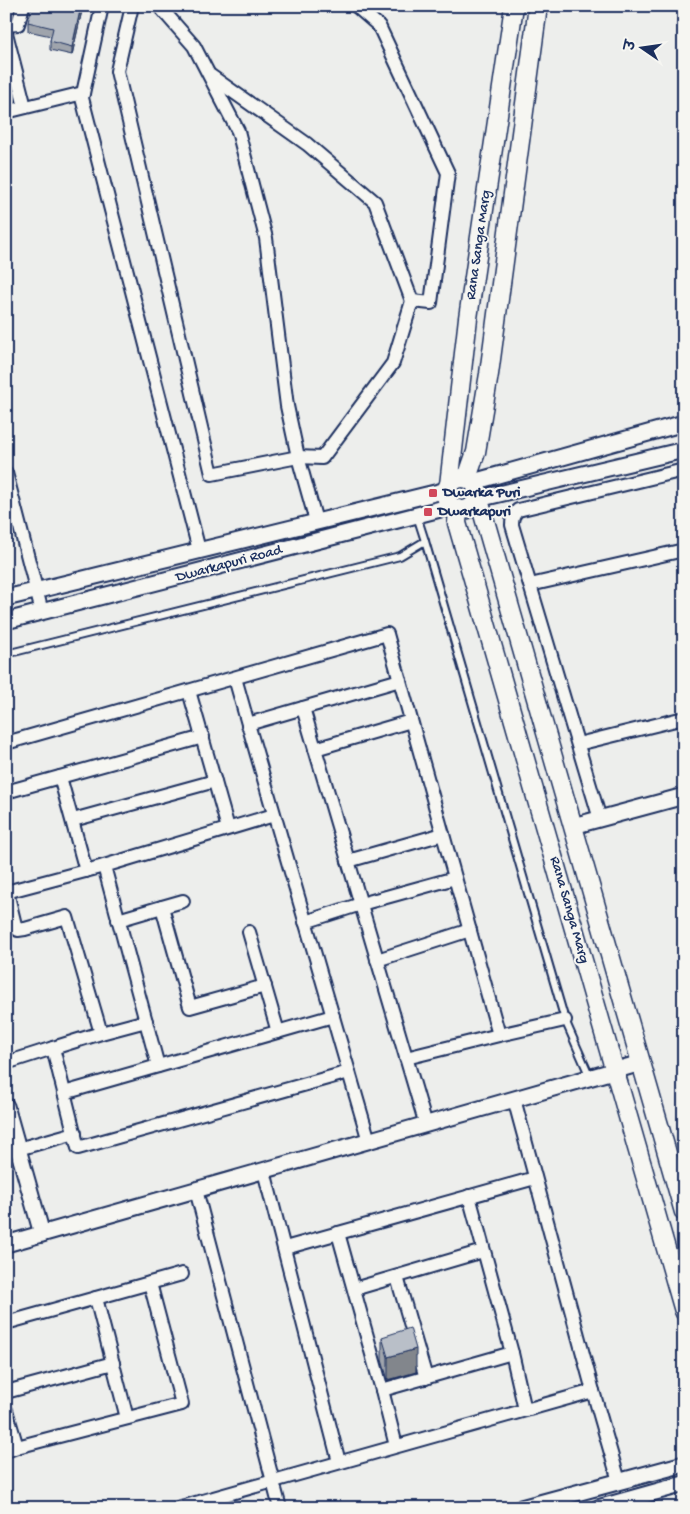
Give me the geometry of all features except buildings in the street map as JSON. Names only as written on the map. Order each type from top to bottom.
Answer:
[{"type":"main road","name":"Rana Sanga Marg","points":[[514,6],[468,318],[452,498],[457,522],[684,1311]]},
{"type":"main road","name":"Rana Sanga Marg","points":[[538,6],[489,374],[476,452],[473,491],[481,507],[684,1212]]},
{"type":"main road","points":[[457,479],[473,491],[468,509],[452,498],[457,479]]},
{"type":"street","points":[[6,26],[18,24],[23,6]]},
{"type":"street","points":[[102,6],[82,98],[199,550]]},
{"type":"street","points":[[132,6],[117,71],[212,474],[298,457],[322,458],[393,363],[412,300],[375,202],[307,144],[209,74]]},
{"type":"street","points":[[159,6],[194,46],[238,131],[266,238],[287,406],[298,457],[316,521]]},
{"type":"street","points":[[356,6],[379,26],[448,173],[431,303],[412,300]]},
{"type":"street","points":[[6,33],[25,107]]},
{"type":"street","points":[[6,112],[83,93]]},
{"type":"street","points":[[680,424],[684,449],[473,491],[680,424]]},
{"type":"street","points":[[600,819],[512,525],[514,514],[518,510],[684,470]]},
{"type":"street","points":[[6,473],[42,612]]},
{"type":"street","name":"Dwarkapuri Road","points":[[6,621],[199,573],[416,515],[452,498]]},
{"type":"street","name":"Dwarkapuri Road","points":[[6,598],[316,521],[452,498]]},
{"type":"street","points":[[530,585],[684,550]]},
{"type":"street","points":[[6,743],[387,634],[499,1035]]},
{"type":"street","points":[[235,678],[369,1141]]},
{"type":"street","points":[[248,724],[400,680]]},
{"type":"street","points":[[189,691],[228,828]]},
{"type":"street","points":[[303,708],[426,1125]]},
{"type":"street","points":[[578,744],[684,718]]},
{"type":"street","points":[[315,750],[411,721]]},
{"type":"street","points":[[6,792],[202,737]]},
{"type":"street","points":[[60,777],[86,871]]},
{"type":"street","points":[[73,820],[215,781]]},
{"type":"street","points":[[573,826],[684,796]]},
{"type":"street","points":[[101,1033],[67,917],[18,930],[6,892],[104,866],[274,815]]},
{"type":"street","points":[[348,861],[443,834]]},
{"type":"street","points":[[104,866],[158,1066]]},
{"type":"street","points":[[305,922],[361,904],[455,878]]},
{"type":"street","points":[[118,920],[183,901]]},
{"type":"street","points":[[162,907],[190,1007],[265,986]]},
{"type":"street","points":[[377,960],[470,930]]},
{"type":"street","points":[[249,932],[278,1032]]},
{"type":"street","points":[[64,1093],[333,1016]]},
{"type":"street","points":[[406,1058],[565,1020]]},
{"type":"street","points":[[6,1063],[146,1021]]},
{"type":"street","points":[[53,1048],[78,1148],[349,1072]]},
{"type":"street","points":[[6,1244],[641,1063]]},
{"type":"street","points":[[514,1099],[593,1391],[620,1481]]},
{"type":"street","points":[[6,1106],[42,1234]]},
{"type":"street","points":[[18,1149],[75,1133]]},
{"type":"street","points":[[264,1171],[340,1462]]},
{"type":"street","points":[[284,1248],[536,1178]]},
{"type":"street","points":[[196,1190],[280,1508]]},
{"type":"street","points":[[469,1196],[512,1353],[525,1410]]},
{"type":"street","points":[[338,1233],[396,1446]]},
{"type":"street","points":[[354,1290],[483,1251]]},
{"type":"street","points":[[6,1323],[182,1274]]},
{"type":"street","points":[[397,1277],[426,1378]]},
{"type":"street","points":[[6,1410],[11,1449],[182,1404],[150,1283]]},
{"type":"street","points":[[96,1298],[127,1418]]},
{"type":"street","points":[[382,1390],[512,1353]]},
{"type":"street","points":[[6,1392],[113,1363]]},
{"type":"street","points":[[178,1508],[593,1391]]},
{"type":"street","points":[[521,1508],[684,1464]]},
{"type":"street","points":[[598,1508],[684,1484]]},
{"type":"lane","points":[[416,515],[565,1020],[590,1078]]},
{"type":"lane","points":[[6,654],[400,556],[425,541]]},
{"type":"place","name":"Dwarka Puri","points":[[433,493]]},
{"type":"place","name":"Dwarkapuri","points":[[428,512]]}]
